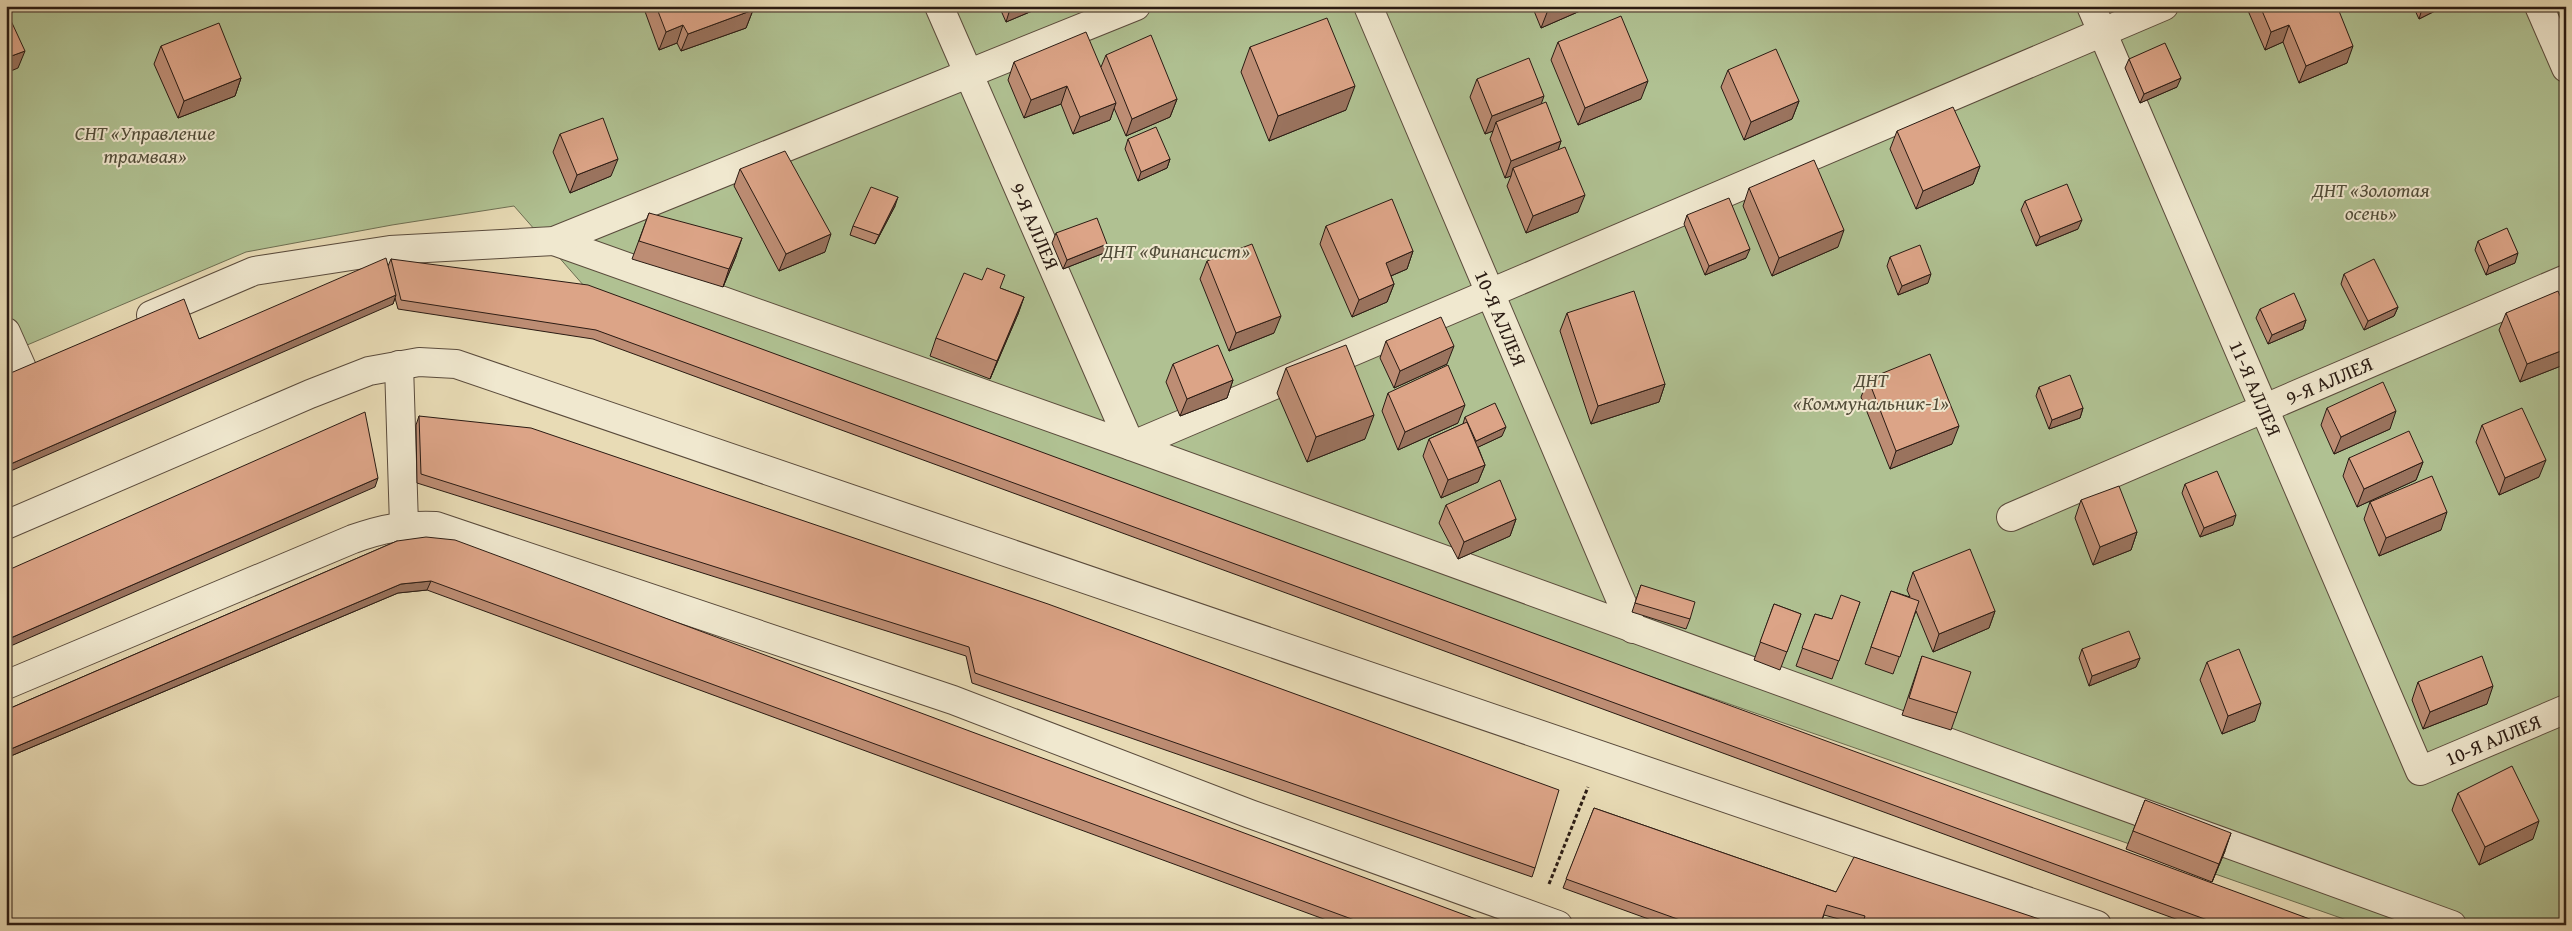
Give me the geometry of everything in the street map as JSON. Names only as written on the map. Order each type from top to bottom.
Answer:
[{"type":"street","name":"9-Я АЛЛЕЯ","points":[[939,6],[1131,446]]},
{"type":"street","points":[[129,324],[254,271],[390,250],[554,241],[1136,6]]},
{"type":"street","name":"10-Я АЛЛЕЯ","points":[[1368,6],[1633,630]]},
{"type":"street","name":"11-Я АЛЛЕЯ","points":[[2091,6],[2420,771]]},
{"type":"street","points":[[1131,446],[2164,6]]},
{"type":"street","points":[[2539,6],[2566,68]]},
{"type":"street","points":[[554,241],[1131,446],[1633,630],[2452,925]]},
{"type":"street","name":"9-Я АЛЛЕЯ","points":[[2011,517],[2566,279]]},
{"type":"street","points":[[6,332],[14,372],[49,357]]},
{"type":"street","points":[[6,525],[310,394],[369,371],[419,362],[456,364],[2097,925]]},
{"type":"street","points":[[400,365],[404,525]]},
{"type":"street","points":[[6,685],[382,528],[404,525],[436,526],[953,700],[1250,814],[1547,921]]},
{"type":"street","name":"10-Я АЛЛЕЯ","points":[[2420,771],[2566,709]]},
{"type":"path","points":[[1547,921],[1601,755]]},
{"type":"green space","points":[[6,6],[2566,6],[2566,925],[2361,925],[606,311],[514,206],[392,225],[246,252],[6,354]]},
{"type":"building","points":[[656,6],[751,6],[753,10],[688,34],[683,25],[666,32]]},
{"type":"building","points":[[1546,6],[1557,6],[1548,10]]},
{"type":"building","points":[[2260,6],[2337,6],[2353,46],[2306,66],[2289,25],[2271,32]]},
{"type":"building","points":[[6,10],[25,51],[6,58]]},
{"type":"building","points":[[1621,16],[1648,81],[1585,108],[1558,42]]},
{"type":"building","points":[[1327,18],[1355,86],[1278,116],[1250,47]]},
{"type":"building","points":[[219,23],[241,78],[184,101],[161,46]]},
{"type":"building","points":[[1086,32],[1116,103],[1080,117],[1067,86],[1031,100],[1014,62]]},
{"type":"building","points":[[1151,35],[1177,99],[1132,119],[1106,55]]},
{"type":"building","points":[[2165,43],[2181,78],[2144,94],[2129,59]]},
{"type":"building","points":[[1776,49],[1799,101],[1751,122],[1728,70]]},
{"type":"building","points":[[1529,58],[1544,96],[1492,116],[1477,79]]},
{"type":"building","points":[[1546,102],[1561,141],[1511,161],[1496,122]]},
{"type":"building","points":[[1953,107],[1980,166],[1923,191],[1897,131]]},
{"type":"building","points":[[603,118],[618,159],[577,175],[560,134]]},
{"type":"building","points":[[1156,127],[1170,159],[1141,172],[1128,139]]},
{"type":"building","points":[[1565,147],[1585,195],[1533,216],[1513,168]]},
{"type":"building","points":[[785,151],[831,234],[786,254],[740,169]]},
{"type":"building","points":[[1814,160],[1844,230],[1779,258],[1749,188]]},
{"type":"building","points":[[2067,184],[2082,220],[2040,237],[2025,201]]},
{"type":"building","points":[[871,187],[898,197],[879,235],[853,226]]},
{"type":"building","points":[[1729,198],[1750,249],[1709,266],[1687,215]]},
{"type":"building","points":[[1392,199],[1413,251],[1386,263],[1394,284],[1359,300],[1326,226]]},
{"type":"building","points":[[649,213],[742,238],[729,269],[639,241]]},
{"type":"building","points":[[1097,218],[1107,244],[1067,260],[1056,233]]},
{"type":"building","points":[[2507,228],[2518,253],[2489,266],[2478,241]]},
{"type":"building","points":[[1252,244],[1281,316],[1236,333],[1207,261]]},
{"type":"building","points":[[1920,245],[1931,274],[1902,286],[1890,257]]},
{"type":"building","points":[[386,258],[396,295],[6,466],[6,375],[184,299],[199,339]]},
{"type":"building","points":[[391,259],[588,285],[2326,925],[2221,925],[596,330],[401,300]]},
{"type":"building","points":[[2374,259],[2398,307],[2368,321],[2344,274]]},
{"type":"building","points":[[987,268],[1005,275],[1000,288],[1024,297],[997,361],[936,338],[964,273],[982,280]]},
{"type":"building","points":[[1634,291],[1665,384],[1598,406],[1567,313]]},
{"type":"building","points":[[2558,291],[2566,309],[2566,349],[2527,364],[2506,313]]},
{"type":"building","points":[[2294,293],[2306,320],[2272,335],[2260,309]]},
{"type":"building","points":[[1441,317],[1454,346],[1400,371],[1386,341]]},
{"type":"building","points":[[1218,345],[1233,380],[1187,399],[1173,364]]},
{"type":"building","points":[[1346,345],[1374,415],[1316,437],[1286,368]]},
{"type":"building","points":[[1930,354],[1959,426],[1896,451],[1868,379]]},
{"type":"building","points":[[1448,365],[1465,405],[1405,432],[1388,393]]},
{"type":"building","points":[[2070,375],[2083,408],[2052,420],[2039,387]]},
{"type":"building","points":[[2383,382],[2396,411],[2341,437],[2327,408]]},
{"type":"building","points":[[1495,403],[1506,427],[1476,441],[1465,417]]},
{"type":"building","points":[[2522,408],[2546,460],[2505,478],[2482,425]]},
{"type":"building","points":[[365,412],[378,478],[6,640],[6,571]]},
{"type":"building","points":[[419,416],[531,428],[1048,604],[1559,790],[1535,868],[975,673],[969,647],[421,474]]},
{"type":"building","points":[[1467,422],[1485,465],[1448,480],[1429,439]]},
{"type":"building","points":[[2409,431],[2423,462],[2364,489],[2349,458]]},
{"type":"building","points":[[2217,471],[2236,515],[2204,528],[2185,484]]},
{"type":"building","points":[[2432,476],[2447,512],[2386,538],[2370,502]]},
{"type":"building","points":[[1500,480],[1516,519],[1464,542],[1446,505]]},
{"type":"building","points":[[2119,486],[2137,532],[2100,547],[2081,500]]},
{"type":"building","points":[[426,537],[455,540],[1492,925],[1368,925],[431,581],[401,584],[6,751],[6,710],[397,541]]},
{"type":"building","points":[[1970,549],[1995,611],[1939,634],[1913,572]]},
{"type":"building","points":[[1641,585],[1695,602],[1690,619],[1635,603]]},
{"type":"building","points":[[1891,591],[1919,601],[1900,657],[1871,647]]},
{"type":"building","points":[[1841,595],[1860,602],[1839,661],[1802,648],[1815,614],[1832,619]]},
{"type":"building","points":[[1774,604],[1801,614],[1787,652],[1760,642]]},
{"type":"building","points":[[2129,631],[2140,658],[2092,676],[2082,649]]},
{"type":"building","points":[[2239,649],[2261,703],[2228,716],[2207,662]]},
{"type":"building","points":[[1922,656],[1971,672],[1957,713],[1909,698]]},
{"type":"building","points":[[2482,656],[2493,686],[2430,712],[2418,682]]},
{"type":"building","points":[[2512,766],[2539,821],[2485,847],[2458,793]]},
{"type":"building","points":[[2145,800],[2231,833],[2219,864],[2133,831]]},
{"type":"building","points":[[1594,808],[1836,892],[1854,857],[2057,925],[1862,925],[1865,916],[1827,905],[1820,925],[1694,925],[1566,879]]},
{"type":"building","points":[[6,858],[10,883],[6,894]]},
{"type":"park label","name":"СНТ «Управление трамвая»","points":[[145,144]]},
{"type":"park label","name":"ДНТ «Золотая осень»","points":[[2371,202]]},
{"type":"park label","name":"ДНТ «Финансист»","points":[[1176,251]]},
{"type":"park label","name":"ДНТ «Коммунальник-1»","points":[[1871,392]]}]
